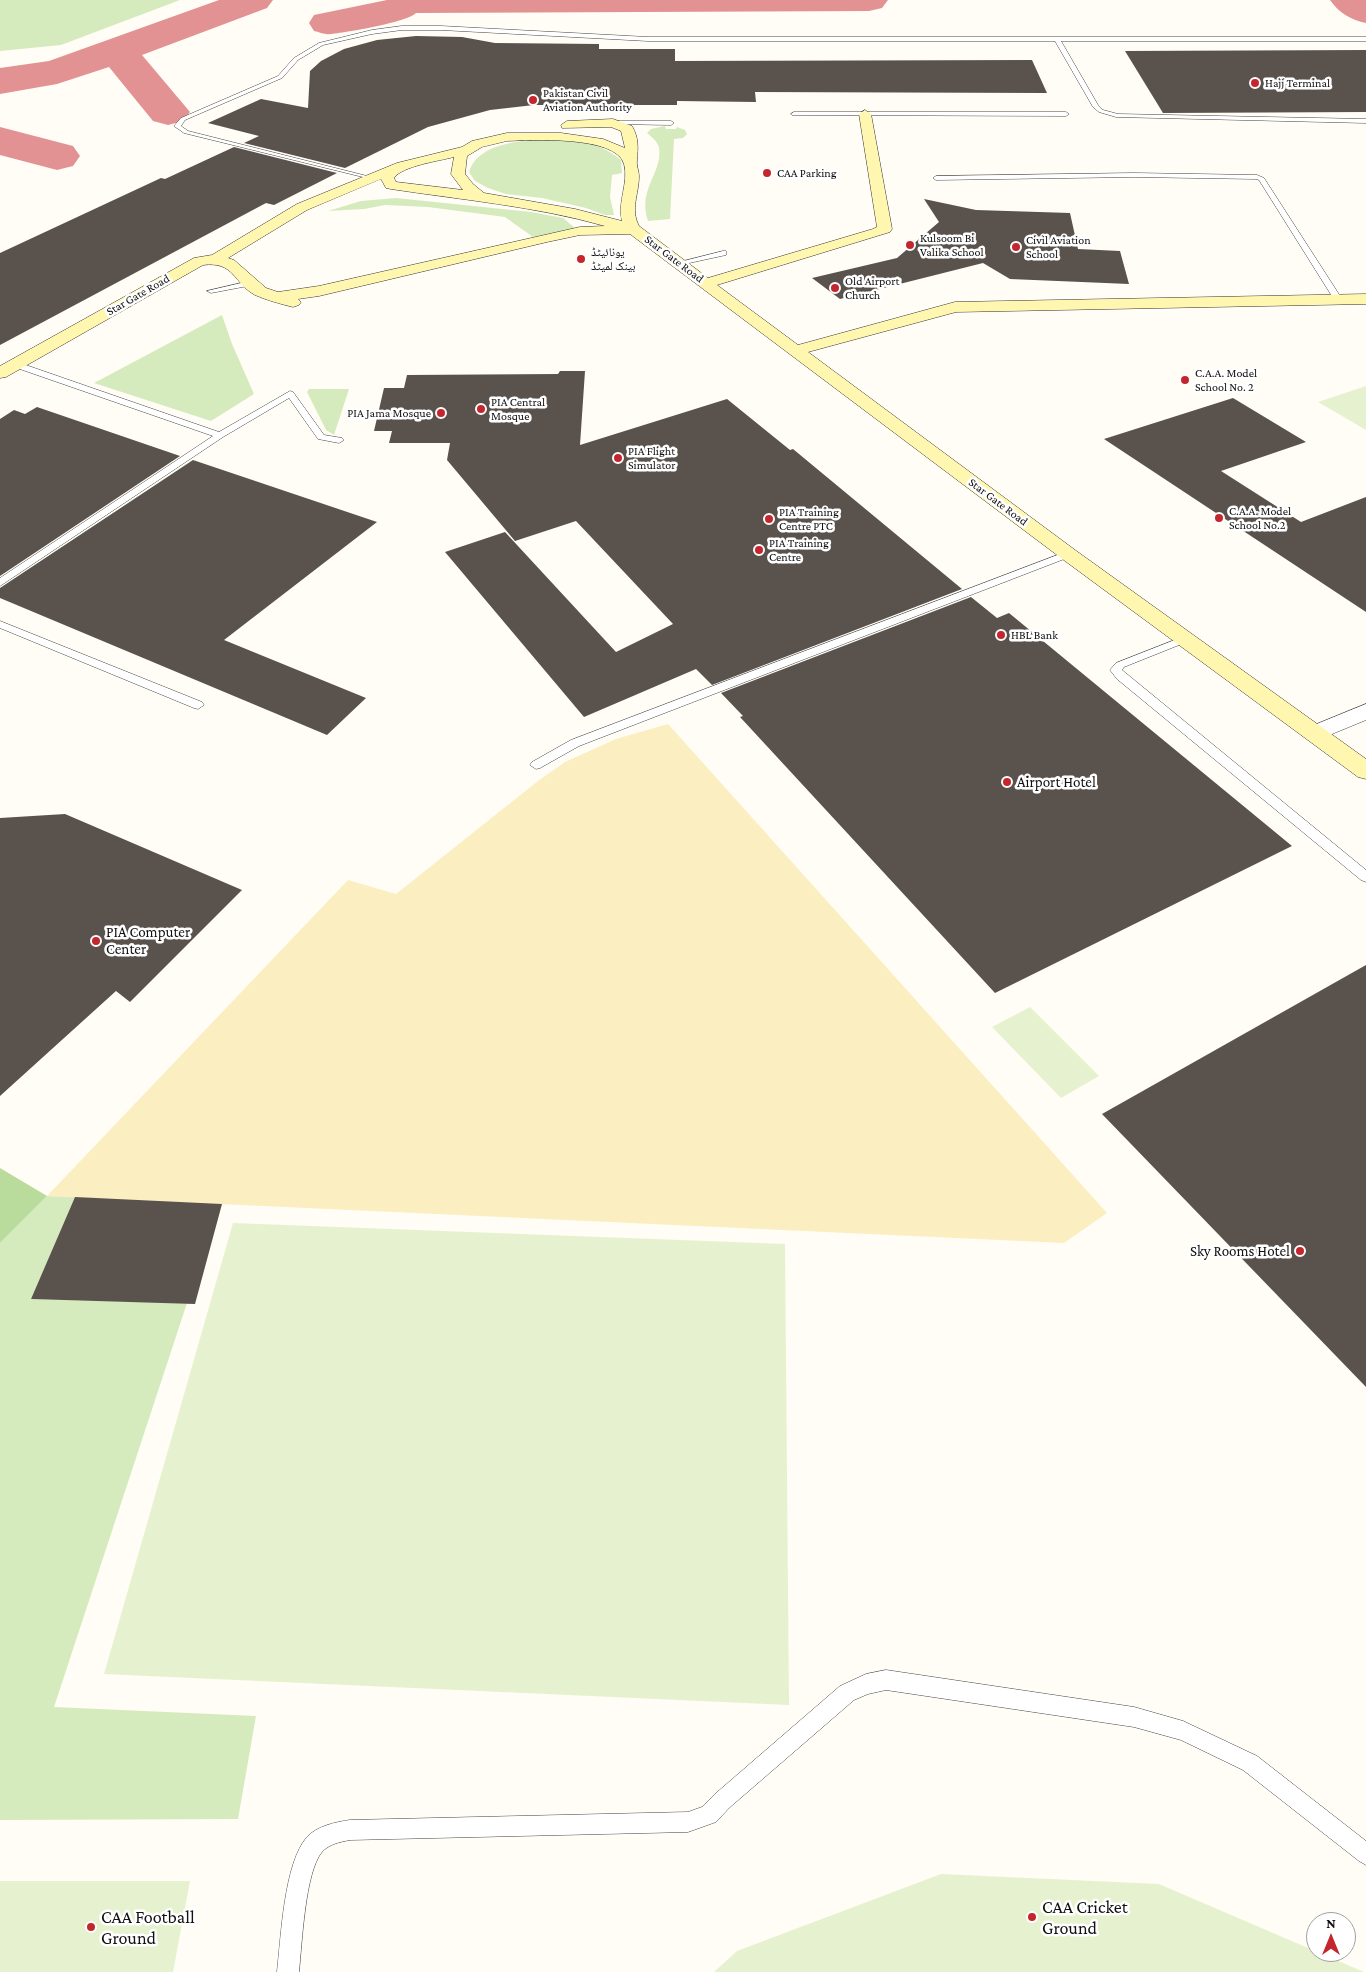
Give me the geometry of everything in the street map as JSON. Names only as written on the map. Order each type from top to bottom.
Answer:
[{"type":"street","points":[[706,283],[885,229],[865,114]]},
{"type":"street","points":[[480,196],[468,187],[458,174],[461,154],[477,144],[547,128],[582,123],[613,123],[627,129],[632,144],[633,174],[627,201],[630,225],[633,229]]},
{"type":"street","points":[[507,138],[548,137],[595,140],[615,147],[631,159]]},
{"type":"street","points":[[216,259],[299,209],[369,178],[468,150]]},
{"type":"street","points":[[392,170],[388,178],[391,184],[559,209],[633,229]]},
{"type":"street","points":[[380,195],[449,193]]},
{"type":"street","points":[[299,209],[364,195]]},
{"type":"street","name":"Star Gate Road","points":[[0,373],[199,261],[216,259],[229,263],[260,291],[297,303],[433,274],[557,243],[633,229],[798,350],[1068,554],[1366,772]]},
{"type":"street","points":[[798,350],[955,307],[1032,304],[1366,299]]},
{"type":"street","points":[[1315,734],[1366,711]]},
{"type":"lane","points":[[369,178],[186,132],[177,126],[183,119],[280,77],[296,59],[321,44],[372,32],[402,28],[441,28],[648,39],[1366,39]]},
{"type":"lane","points":[[1057,39],[1095,106],[1101,111],[1118,116],[1366,121]]},
{"type":"lane","points":[[794,114],[1066,114]]},
{"type":"lane","points":[[613,123],[671,123]]},
{"type":"lane","points":[[936,178],[1134,175],[1257,177],[1262,179],[1338,300]]},
{"type":"lane","points":[[680,263],[723,253]]},
{"type":"lane","points":[[210,291],[250,283]]},
{"type":"lane","points":[[17,365],[220,435]]},
{"type":"lane","points":[[0,582],[220,435],[290,394],[321,437],[339,440]]},
{"type":"lane","points":[[536,765],[575,743],[1068,554]]},
{"type":"lane","points":[[0,624],[198,705]]},
{"type":"lane","points":[[1185,639],[1120,665],[1116,670],[1121,677],[1366,876]]},
{"type":"lane","points":[[288,1972],[303,1868],[314,1846],[328,1834],[350,1830],[688,1822],[709,1815],[722,1801],[848,1693],[866,1684],[886,1680],[1134,1717],[1183,1731],[1250,1763],[1366,1854]]},
{"type":"green space","points":[[0,0],[180,0],[61,45],[0,51]]},
{"type":"green space","points":[[665,126],[666,129],[676,129],[677,127],[685,130],[687,134],[683,138],[674,139],[670,219],[648,221],[645,210],[646,200],[659,157],[659,148],[653,138],[647,133],[651,129]]},
{"type":"green space","points":[[544,139],[585,142],[612,153],[621,160],[622,173],[612,175],[610,197],[614,215],[605,215],[586,208],[542,198],[506,194],[475,181],[469,172],[474,162],[490,149],[500,145]]},
{"type":"green space","points":[[396,198],[531,212],[563,218],[575,228],[533,237],[505,217],[428,207],[385,205],[364,209],[328,211],[361,201]]},
{"type":"green space","points":[[222,315],[232,344],[254,394],[211,421],[94,383]]},
{"type":"green space","points":[[1366,386],[1366,430],[1318,402]]},
{"type":"green space","points":[[309,389],[349,389],[334,435],[326,430],[307,392]]},
{"type":"green space","points":[[1030,1007],[1099,1076],[1061,1098],[992,1027]]},
{"type":"green space","points":[[0,1168],[47,1196],[0,1243]]},
{"type":"green space","points":[[47,1196],[75,1197],[31,1299],[187,1303],[54,1707],[256,1716],[238,1819],[0,1820],[0,1243]]},
{"type":"green space","points":[[233,1223],[785,1244],[789,1705],[104,1674]]},
{"type":"green space","name":"CAA Cricket Ground","points":[[941,1874],[1159,1884],[1306,1947],[1306,1962],[1341,1962],[1364,1972],[714,1972],[737,1951]]},
{"type":"green space","name":"CAA Football Ground","points":[[0,1881],[190,1881],[173,1972],[0,1972]]},
{"type":"sand","points":[[668,724],[1107,1213],[1064,1243],[47,1196],[348,880],[396,894],[538,781],[565,762],[616,739]]},
{"type":"building","name":"Pakistan Civil Aviation Authority","points":[[416,36],[462,37],[495,43],[599,44],[599,49],[675,49],[675,61],[1032,60],[1047,93],[755,92],[756,102],[677,101],[677,105],[534,105],[490,110],[428,127],[345,168],[244,143],[259,136],[208,123],[261,99],[308,108],[310,71],[321,61],[344,49],[377,40]]},
{"type":"building","name":"Hajj Terminal","points":[[1366,50],[1366,112],[1163,113],[1125,51]]},
{"type":"building","points":[[234,147],[337,173],[274,205],[266,203],[0,345],[0,253],[161,178],[165,179]]},
{"type":"building","name":"Civil Aviation School","points":[[924,199],[976,210],[1070,213],[1078,249],[1120,251],[1129,284],[1010,279],[983,263],[840,299],[812,278],[897,258],[939,222]]},
{"type":"building","points":[[560,371],[585,371],[580,445],[727,399],[790,450],[793,449],[962,589],[712,685],[696,669],[584,717],[445,552],[505,532],[616,652],[673,624],[576,521],[515,541],[447,460],[450,443],[389,443],[392,431],[374,431],[384,388],[404,388],[407,375],[558,374]]},
{"type":"building","name":"C.A.A. Model School No.2","points":[[1233,398],[1306,442],[1221,471],[1301,522],[1366,497],[1366,612],[1104,439]]},
{"type":"building","points":[[37,407],[180,456],[0,576],[0,419],[14,410],[25,414]]},
{"type":"building","points":[[193,460],[377,522],[224,640],[366,698],[327,735],[0,598],[0,588]]},
{"type":"building","name":"Airport Hotel","points":[[971,597],[997,618],[1009,613],[1292,846],[995,993],[740,717],[743,716],[721,693]]},
{"type":"building","name":"PIA Computer Center","points":[[65,814],[242,890],[130,1002],[116,991],[0,1096],[0,818]]},
{"type":"building","name":"Sky Rooms Hotel","points":[[1366,965],[1366,1387],[1102,1114]]},
{"type":"building","points":[[75,1197],[222,1204],[195,1304],[31,1299]]},
{"type":"taxiway","points":[[123,48],[254,0]]},
{"type":"taxiway","points":[[328,23],[394,11],[400,8],[407,0]]},
{"type":"taxiway","points":[[406,2],[869,0]]},
{"type":"taxiway","points":[[1349,0],[1366,12]]},
{"type":"taxiway","points":[[0,81],[57,72],[123,48]]},
{"type":"taxiway","points":[[123,48],[120,54],[168,112]]},
{"type":"taxiway","points":[[0,141],[57,156]]},
{"type":"place","name":"Hajj Terminal","points":[[1255,83]]},
{"type":"place","name":"Pakistan Civil Aviation Authority","points":[[533,100]]},
{"type":"place","name":"CAA Parking","points":[[767,173]]},
{"type":"place","name":"Kulsoom Bi Valika School","points":[[910,245]]},
{"type":"place","name":"Civil Aviation School","points":[[1016,247]]},
{"type":"place","name":"یونائیٹڈ بینک لمیٹڈ","points":[[581,259]]},
{"type":"place","name":"Old Airport Church","points":[[835,288]]},
{"type":"place","name":"C.A.A. Model School No. 2","points":[[1185,380]]},
{"type":"place","name":"PIA Central Mosque","points":[[481,409]]},
{"type":"place","name":"PIA Jama Mosque","points":[[441,413]]},
{"type":"place","name":"PIA Flight Simulator","points":[[618,458]]},
{"type":"place","name":"C.A.A. Model School No.2","points":[[1219,518]]},
{"type":"place","name":"PIA Training Centre PTC","points":[[769,519]]},
{"type":"place","name":"PIA Training Centre","points":[[759,550]]},
{"type":"place","name":"HBL Bank","points":[[1001,635]]},
{"type":"place","name":"Airport Hotel","points":[[1007,782]]},
{"type":"place","name":"PIA Computer Center","points":[[96,941]]},
{"type":"place","name":"Sky Rooms Hotel","points":[[1300,1251]]},
{"type":"place","name":"CAA Cricket Ground","points":[[1032,1917]]},
{"type":"place","name":"CAA Football Ground","points":[[91,1927]]}]
